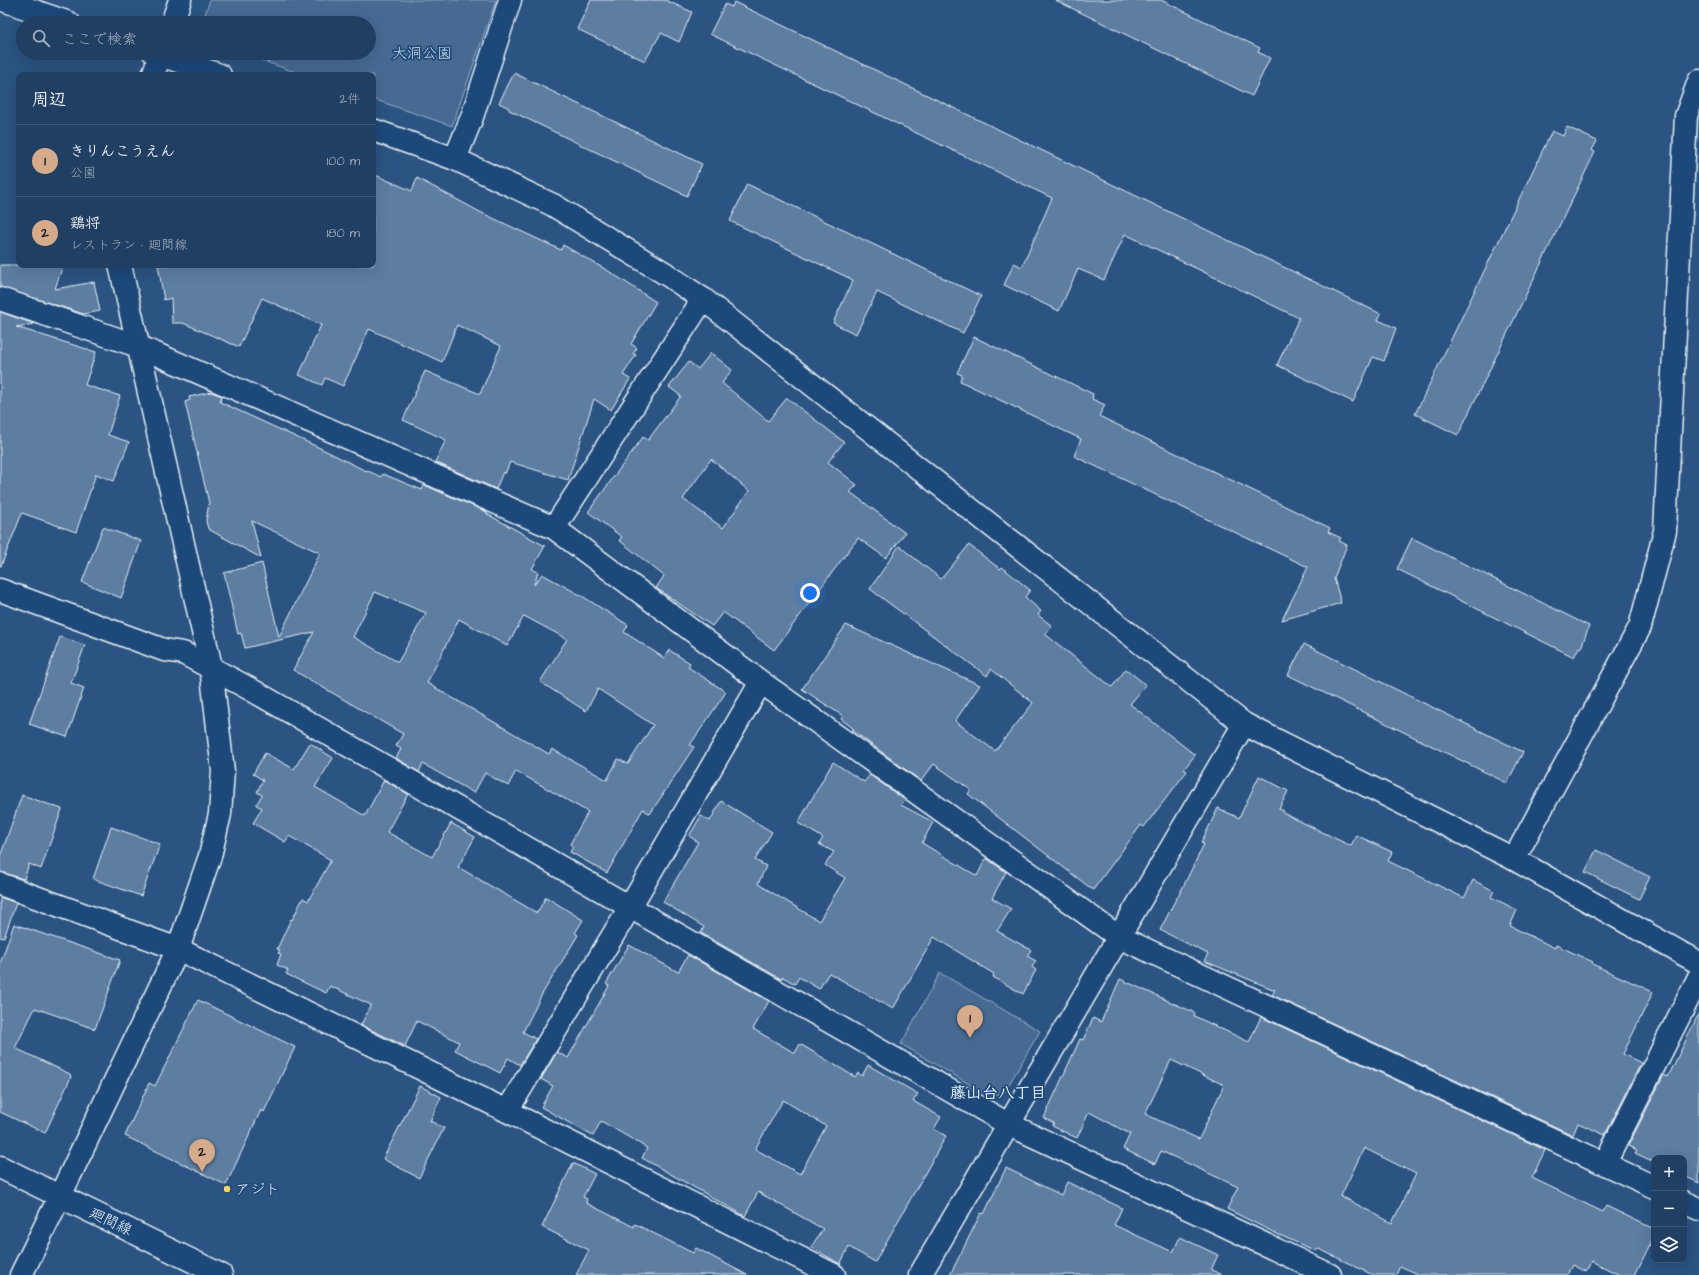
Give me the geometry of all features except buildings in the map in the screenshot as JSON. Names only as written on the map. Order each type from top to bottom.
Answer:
[{"type":"street","points":[[3,0],[49,16]]},
{"type":"street","points":[[174,16],[180,0]]},
{"type":"street","points":[[455,159],[472,117],[510,0]]},
{"type":"street","points":[[161,60],[208,72]]},
{"type":"street","points":[[1514,859],[1640,627],[1665,531],[1686,116],[1699,81]]},
{"type":"street","points":[[376,131],[455,159],[553,204],[666,274],[702,299],[1244,724],[1514,859],[1699,963]]},
{"type":"street","points":[[21,1275],[178,949],[210,856],[220,814],[223,771],[211,667],[121,268]]},
{"type":"street","points":[[0,299],[138,346],[554,528],[761,682],[1118,937],[1605,1162],[1651,1185]]},
{"type":"street","points":[[554,528],[702,299]]},
{"type":"street","points":[[0,590],[164,650],[183,653],[211,667],[1008,1124],[1330,1275]]},
{"type":"street","points":[[507,1111],[630,907],[761,682]]},
{"type":"street","points":[[920,1275],[1244,724]]},
{"type":"street","points":[[0,884],[178,949],[507,1111],[834,1275]]},
{"type":"street","points":[[1605,1162],[1699,977]]},
{"type":"street","name":"廻間線","points":[[0,1167],[221,1275]]},
{"type":"street","points":[[1687,1203],[1699,1209]]},
{"type":"green space","name":"大洞公園","points":[[210,0],[496,0],[452,126],[376,100],[376,72],[295,72],[260,60],[376,60],[376,16],[204,16]]},
{"type":"green space","points":[[940,973],[1040,1031],[1004,1093],[991,1097],[901,1044]]},
{"type":"place","name":"きりんこうえん","points":[[970,1038]]},
{"type":"place","name":"鶏将","points":[[202,1172]]},
{"type":"place","name":"アジト","points":[[227,1189]]},
{"type":"district","name":"藤山台八丁目","points":[[998,1092]]}]
